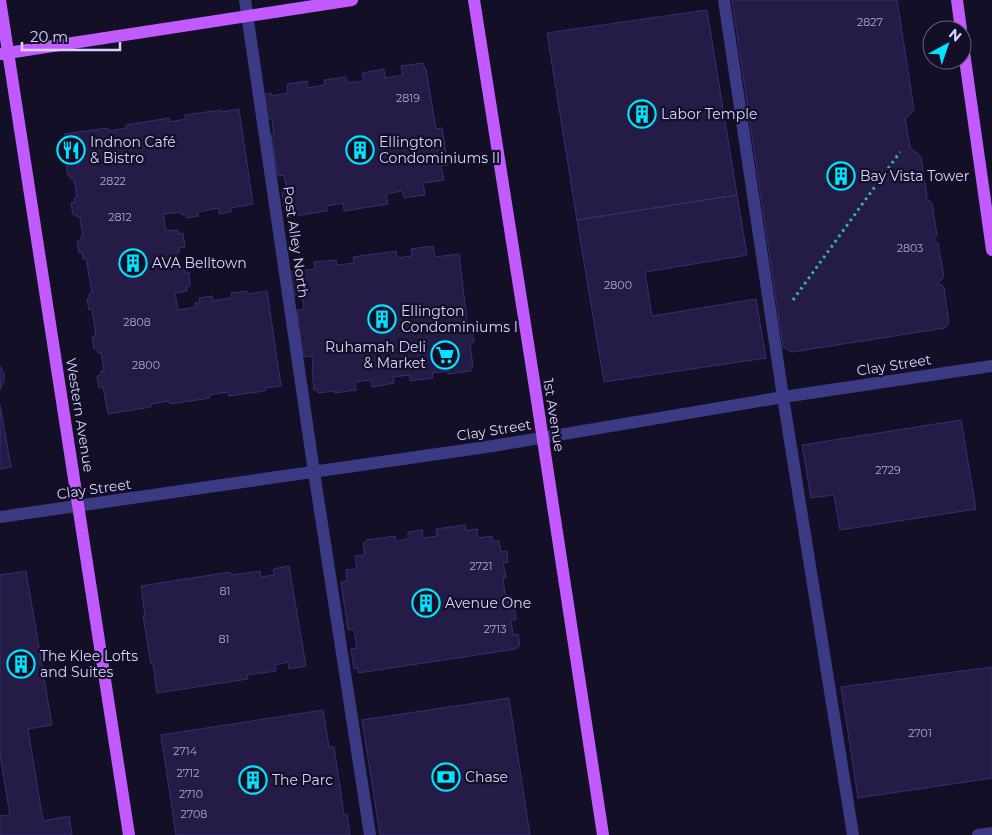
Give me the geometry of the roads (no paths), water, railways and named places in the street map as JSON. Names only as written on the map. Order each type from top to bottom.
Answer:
[{"type":"main road","name":"Western Avenue","points":[[0,0],[4,53],[78,506],[129,835]]},
{"type":"main road","points":[[4,53],[352,0]]},
{"type":"main road","name":"1st Avenue","points":[[474,0],[603,835]]},
{"type":"main road","points":[[957,0],[960,20]]},
{"type":"main road","points":[[967,70],[992,250]]},
{"type":"street","name":"Post Alley North","points":[[245,0],[314,472],[370,835]]},
{"type":"street","points":[[724,0],[783,397],[853,835]]},
{"type":"street","name":"Clay Street","points":[[0,517],[543,438],[783,397],[992,366]]},
{"type":"street","points":[[978,835],[992,833]]},
{"type":"place","name":"Labor Temple","points":[[642,114]]},
{"type":"place","name":"Indnon Café & Bistro","points":[[71,150]]},
{"type":"place","name":"Ellington Condominiums II","points":[[360,150]]},
{"type":"place","name":"Bay Vista Tower","points":[[841,176]]},
{"type":"place","name":"AVA Belltown","points":[[133,263]]},
{"type":"place","name":"Ellington Condominiums I","points":[[382,319]]},
{"type":"place","name":"Ruhamah Deli & Market","points":[[445,355]]},
{"type":"place","name":"Avenue One","points":[[426,603]]},
{"type":"place","name":"The Klee Lofts and Suites","points":[[21,664]]},
{"type":"place","name":"Chase","points":[[446,777]]},
{"type":"place","name":"The Parc","points":[[253,780]]}]
